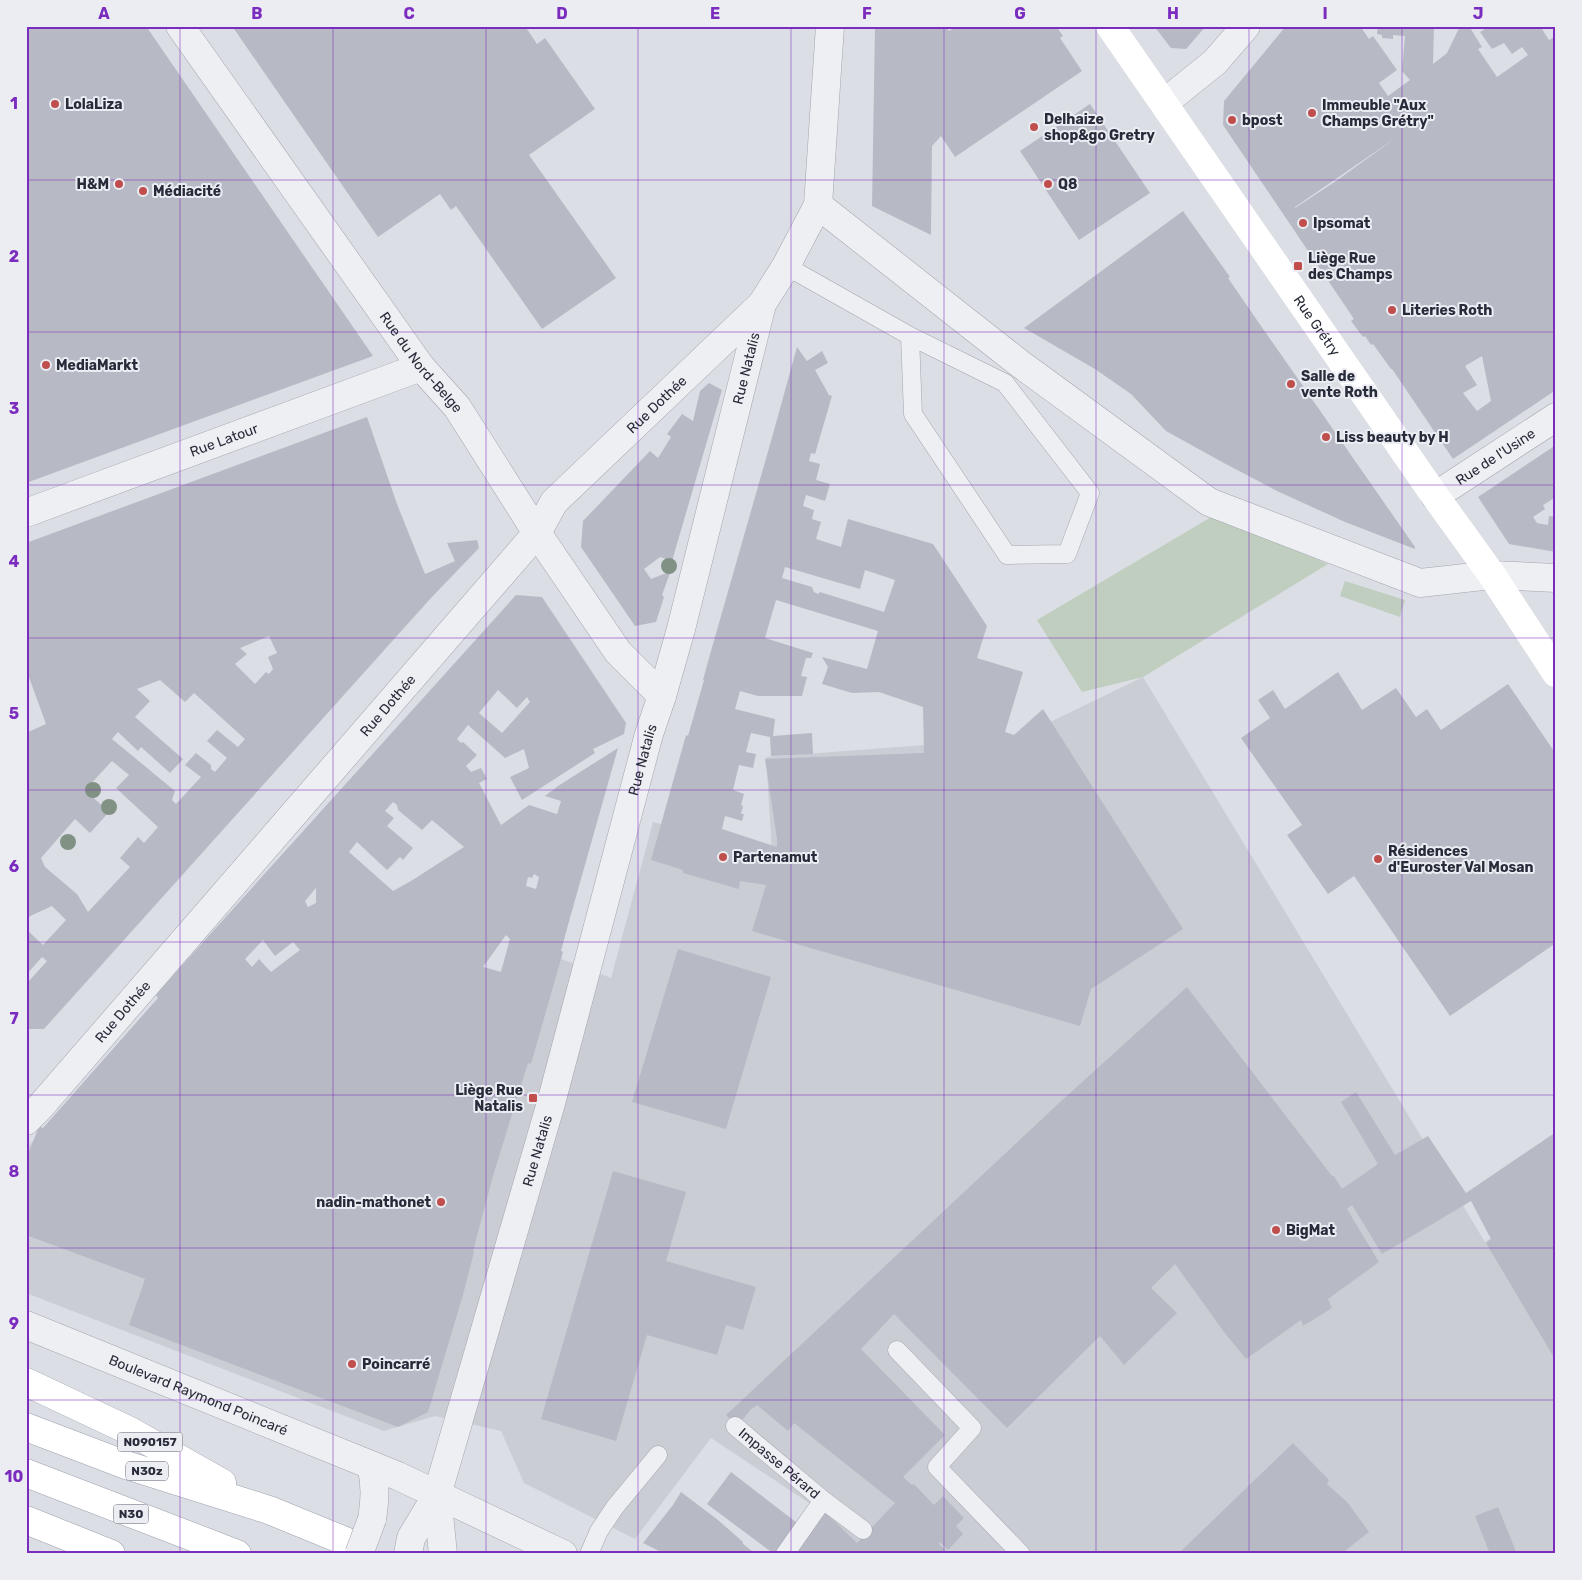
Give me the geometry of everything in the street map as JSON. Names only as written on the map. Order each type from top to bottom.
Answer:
[{"type":"main road","name":"Rue Grétry","points":[[1110,26],[1492,576],[1556,673]]},
{"type":"main road","name":"N090157","points":[[26,1382],[130,1431],[269,1510]]},
{"type":"main road","name":"N30z","points":[[26,1427],[126,1465],[269,1510]]},
{"type":"main road","name":"N30","points":[[26,1474],[237,1554]]},
{"type":"main road","points":[[269,1510],[352,1547]]},
{"type":"main road","points":[[26,1520],[111,1554]]},
{"type":"street","name":"Rue du Nord-Belge","points":[[180,26],[421,366],[457,407],[537,533],[618,652],[662,696]]},
{"type":"street","name":"Rue Natalis","points":[[409,1546],[437,1495],[551,1103],[649,734],[681,629],[762,304],[786,266],[818,205],[830,26]]},
{"type":"street","points":[[1164,103],[1215,62],[1246,26]]},
{"type":"street","points":[[818,205],[1018,362],[1209,502],[1420,583],[1492,576],[1556,578]]},
{"type":"street","name":"Rue Dothée","points":[[31,1105],[537,533],[554,502],[762,304]]},
{"type":"street","name":"Rue Latour","points":[[26,513],[421,366]]},
{"type":"street","name":"Rue de l'Usine","points":[[1435,496],[1556,417]]},
{"type":"street","name":"Boulevard Raymond Poincaré","points":[[26,1325],[398,1476],[563,1554]]},
{"type":"street","points":[[352,1547],[372,1519],[375,1481],[371,1465]]},
{"type":"street","name":"Rue Natalis","points":[[437,1495],[443,1552]]},
{"type":"lane","points":[[786,266],[910,336],[1005,383],[1090,493],[1067,554],[1007,555],[913,414],[910,336]]},
{"type":"lane","points":[[898,1350],[972,1428],[937,1467],[1021,1554]]},
{"type":"lane","name":"Impasse Pérard","points":[[735,1426],[823,1500],[863,1530]]},
{"type":"lane","points":[[589,1554],[598,1531],[615,1506],[658,1455]]},
{"type":"lane","name":"Impasse Pérard","points":[[785,1554],[823,1500]]},
{"type":"shaded area","points":[[1143,677],[1485,1242],[1556,1195],[1556,1554],[785,1554],[815,1512],[809,1503],[711,1438],[635,1539],[524,1483],[501,1431],[435,1416],[384,1431],[26,1293],[26,1149],[151,1006],[196,1032],[483,967],[501,972],[510,939],[611,978],[653,822],[772,852],[766,757],[1017,738]]},
{"type":"green space","points":[[1213,516],[1328,564],[1143,677],[1082,692],[1037,620]]},
{"type":"green space","points":[[1345,581],[1405,600],[1400,617],[1340,596]]},
{"type":"building","name":"Médiacité","points":[[26,26],[146,26],[373,356],[26,483]]},
{"type":"building","points":[[232,26],[525,26],[537,44],[545,38],[595,109],[529,155],[616,278],[542,329],[456,206],[451,210],[440,194],[378,237]]},
{"type":"building","points":[[875,26],[945,26],[949,31],[954,28],[953,26],[1056,26],[1063,36],[1060,38],[1082,71],[955,157],[941,136],[932,146],[931,235],[872,206]]},
{"type":"building","points":[[1154,26],[1206,26],[1186,49],[1171,48]]},
{"type":"building","points":[[1286,26],[1360,26],[1369,39],[1373,36],[1397,70],[1379,83],[1388,96],[1410,80],[1402,71],[1405,36],[1393,35],[1393,39],[1382,38],[1382,35],[1377,34],[1378,26],[1434,26],[1433,64],[1447,53],[1460,26],[1469,26],[1482,47],[1478,49],[1497,77],[1528,55],[1522,47],[1512,54],[1504,43],[1492,49],[1480,32],[1490,26],[1540,26],[1549,40],[1556,36],[1556,390],[1453,459],[1392,369],[1373,344],[1371,345],[1365,336],[1363,337],[1351,321],[1354,319],[1223,125],[1224,101]],"holes":[[[1397,137],[1336,181],[1295,208],[1295,207]],[[1482,356],[1491,401],[1477,411],[1463,393],[1477,385],[1465,366]]]},
{"type":"building","points":[[1090,104],[1150,193],[1079,240],[1020,151]]},
{"type":"building","points":[[1183,211],[1415,549],[1345,522],[1277,491],[1166,431],[1131,394],[1095,369],[1024,328]]},
{"type":"building","points":[[797,347],[807,361],[822,351],[828,363],[815,370],[829,395],[832,396],[815,454],[811,453],[809,461],[820,464],[816,480],[830,484],[825,501],[806,495],[803,506],[814,510],[812,519],[821,522],[816,539],[841,547],[848,519],[933,544],[987,626],[977,658],[1023,672],[1005,732],[1014,735],[1043,709],[1183,929],[1091,989],[1080,1026],[752,931],[766,885],[740,881],[739,889],[683,873],[683,870],[651,860]],"holes":[[[785,567],[860,589],[865,570],[895,580],[884,612],[820,592],[818,594],[814,592],[812,587],[782,578]],[[776,600],[878,631],[867,669],[822,657],[828,667],[822,684],[852,693],[879,692],[923,707],[924,753],[765,759],[777,847],[722,829],[725,816],[742,821],[744,814],[741,814],[743,806],[741,805],[744,794],[733,790],[739,765],[753,768],[756,754],[746,752],[751,733],[770,737],[771,756],[813,754],[812,733],[773,736],[775,719],[735,709],[740,691],[758,696],[802,696],[807,677],[801,676],[806,658],[811,658],[813,653],[765,638]]]},
{"type":"building","points":[[709,383],[722,390],[672,561],[660,557],[644,569],[651,579],[670,573],[662,595],[664,597],[656,622],[635,626],[581,547],[583,521],[650,451],[658,458],[671,437],[667,434],[682,414],[693,421],[700,391]]},
{"type":"building","points":[[367,417],[397,504],[425,574],[455,561],[447,543],[477,540],[479,548],[431,598],[44,1029],[28,1029],[26,1027],[26,978],[29,981],[47,961],[42,957],[26,975],[26,929],[43,945],[66,920],[52,906],[26,918],[26,733],[46,724],[26,669],[26,543]],"holes":[[[269,636],[277,653],[268,657],[273,669],[269,674],[266,672],[255,684],[235,664],[247,654],[240,648]],[[160,680],[185,702],[194,693],[245,739],[238,747],[217,730],[207,741],[227,758],[215,772],[211,769],[211,765],[196,753],[185,765],[201,777],[176,804],[172,800],[175,791],[112,739],[118,732],[138,751],[141,747],[170,773],[183,759],[135,717],[150,701],[137,689]],[[112,761],[129,775],[116,788],[158,827],[144,843],[138,837],[120,858],[130,867],[88,912],[77,894],[45,867],[41,858],[75,819],[90,833],[109,812],[85,790]]]},
{"type":"building","points":[[1556,445],[1556,497],[1543,505],[1545,509],[1533,517],[1537,523],[1548,525],[1549,516],[1556,517],[1556,552],[1509,544],[1478,497]]},
{"type":"building","points":[[516,595],[542,597],[626,723],[624,734],[593,749],[595,753],[522,800],[510,777],[529,768],[524,749],[505,758],[468,725],[457,739],[477,755],[466,766],[471,772],[481,768],[487,779],[479,783],[501,825],[529,805],[557,814],[561,801],[545,796],[618,748],[531,1064],[528,1063],[493,1176],[463,1295],[428,1412],[398,1427],[129,1325],[145,1279],[26,1235],[26,1160],[39,1126],[43,1128],[158,998],[156,995]],"holes":[[[498,690],[517,708],[527,697],[530,702],[502,733],[479,713]],[[393,802],[397,805],[398,810],[422,830],[432,820],[464,847],[393,891],[349,852],[357,842],[387,870],[400,857],[403,860],[413,848],[387,826],[394,818],[385,811]],[[534,874],[539,877],[536,889],[526,886],[528,877],[532,878]],[[316,888],[316,903],[308,907],[305,901]],[[506,935],[510,939],[501,972],[483,967]],[[263,940],[275,956],[293,942],[300,950],[271,972],[259,959],[252,967],[245,959]]]},
{"type":"building","name":"Résidences d'Euroster Val Mosan","points":[[1338,672],[1362,710],[1396,688],[1416,717],[1427,709],[1441,730],[1508,684],[1556,754],[1556,943],[1450,1016],[1354,876],[1328,894],[1287,835],[1302,825],[1241,738],[1270,718],[1258,700],[1273,690],[1285,709]]},
{"type":"building","points":[[678,949],[771,977],[726,1129],[632,1102]]},
{"type":"building","points":[[1187,987],[1332,1176],[1334,1176],[1342,1189],[1378,1164],[1341,1102],[1356,1092],[1395,1155],[1428,1136],[1466,1193],[1556,1132],[1556,1361],[1486,1243],[1491,1239],[1471,1201],[1382,1254],[1352,1205],[1347,1209],[1379,1262],[1328,1299],[1332,1308],[1303,1326],[1301,1320],[1246,1359],[1175,1264],[1151,1288],[1177,1313],[1124,1365],[1100,1336],[1007,1428],[894,1314],[861,1349],[945,1435],[903,1477],[912,1485],[914,1484],[934,1505],[943,1496],[964,1518],[956,1526],[963,1534],[948,1550],[940,1542],[939,1544],[949,1554],[791,1554],[822,1509],[857,1543],[895,1503],[794,1423],[788,1431],[757,1405],[753,1407],[737,1426],[726,1415],[1058,1104]]},
{"type":"building","points":[[613,1171],[686,1192],[666,1261],[756,1287],[743,1330],[726,1325],[717,1355],[647,1335],[616,1441],[541,1419]]},
{"type":"building","points":[[1293,1443],[1329,1480],[1327,1484],[1348,1503],[1369,1532],[1341,1554],[1178,1554]]},
{"type":"building","points":[[731,1472],[801,1526],[779,1554],[774,1554],[707,1504]]},
{"type":"building","points":[[681,1492],[718,1520],[756,1554],[665,1554],[643,1543]]},
{"type":"building","points":[[1498,1507],[1517,1554],[1490,1554],[1475,1516]]},
{"type":"place","name":"LolaLiza","points":[[55,104]]},
{"type":"place","name":"Immeuble \"Aux Champs Grétry\"","points":[[1312,113]]},
{"type":"place","name":"bpost","points":[[1232,120]]},
{"type":"place","name":"Delhaize shop&go Gretry","points":[[1034,127]]},
{"type":"place","name":"H&M","points":[[119,184]]},
{"type":"place","name":"Q8","points":[[1048,184]]},
{"type":"place","name":"Médiacité","points":[[143,191]]},
{"type":"place","name":"Ipsomat","points":[[1303,223]]},
{"type":"place","name":"Liège Rue des Champs","points":[[1298,266]]},
{"type":"place","name":"Literies Roth","points":[[1392,310]]},
{"type":"place","name":"MediaMarkt","points":[[46,365]]},
{"type":"place","name":"Salle de vente Roth","points":[[1291,384]]},
{"type":"place","name":"Liss beauty by H","points":[[1326,437]]},
{"type":"place","name":"Partenamut","points":[[723,857]]},
{"type":"place","name":"Résidences d'Euroster Val Mosan","points":[[1378,859]]},
{"type":"place","name":"Liège Rue Natalis","points":[[533,1098]]},
{"type":"place","name":"nadin-mathonet","points":[[441,1202]]},
{"type":"place","name":"BigMat","points":[[1276,1230]]},
{"type":"place","name":"Poincarré","points":[[352,1364]]}]
